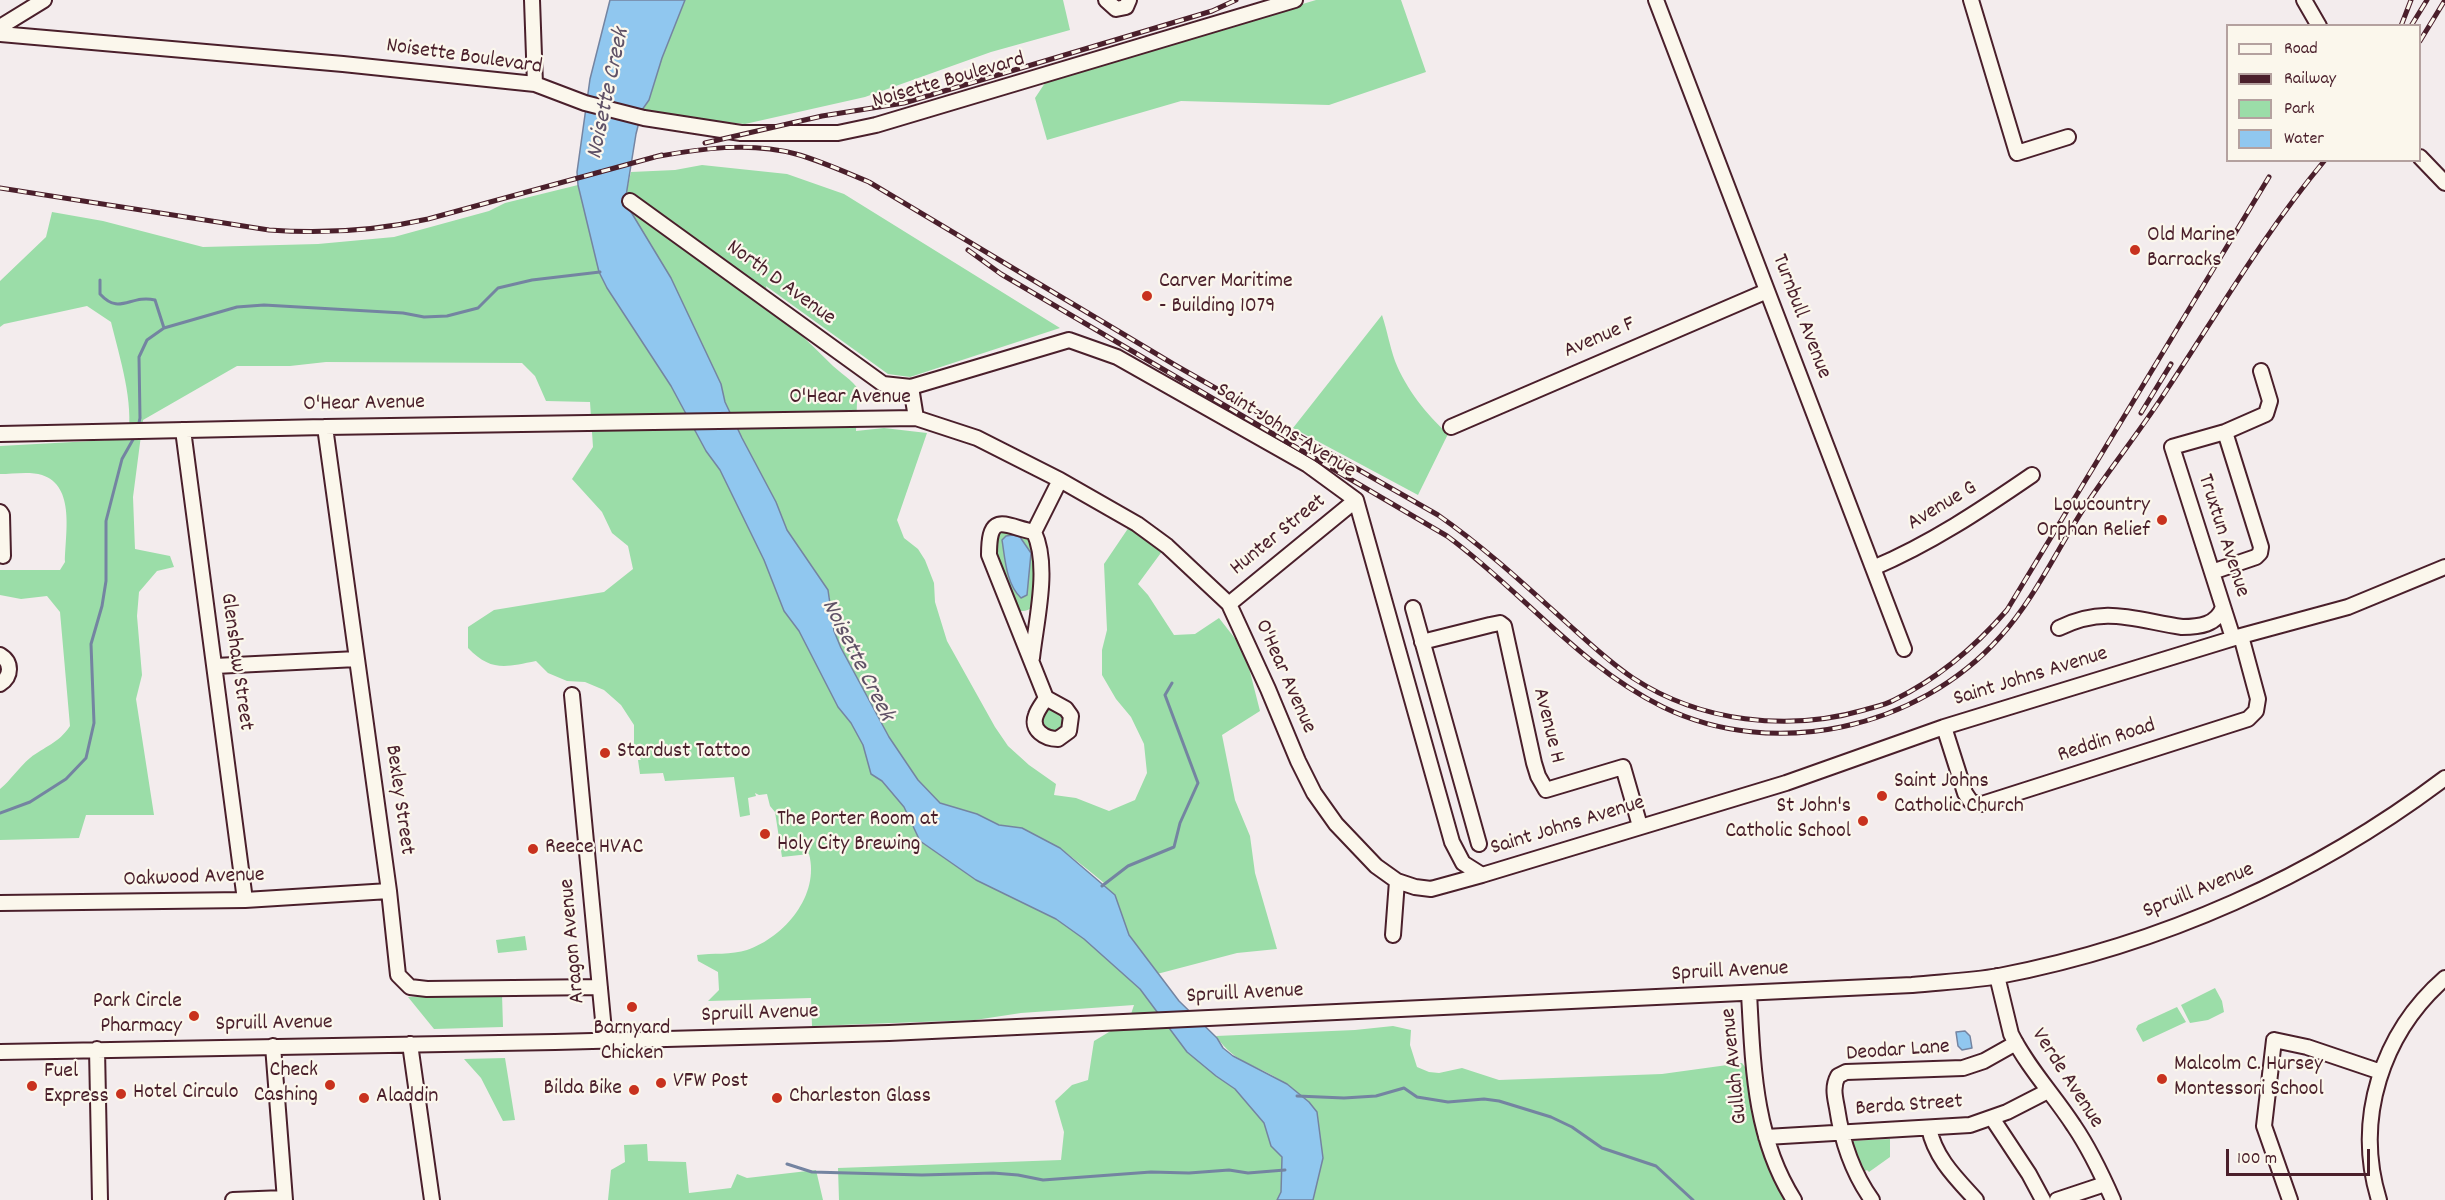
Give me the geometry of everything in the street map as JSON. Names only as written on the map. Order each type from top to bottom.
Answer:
[{"type":"street","points":[[0,27],[44,0]]},
{"type":"street","points":[[532,0],[535,84]]},
{"type":"street","points":[[1106,0],[1116,9],[1126,7],[1130,0]]},
{"type":"street","name":"Noisette Boulevard","points":[[0,34],[342,64],[535,84],[585,102],[644,118],[741,133],[838,133],[898,119],[1295,0]]},
{"type":"street","name":"Turnbull Avenue","points":[[1656,0],[1904,649]]},
{"type":"street","points":[[1971,0],[2017,153],[2068,137]]},
{"type":"street","points":[[2304,0],[2318,24]]},
{"type":"street","points":[[2421,158],[2445,183]]},
{"type":"street","name":"North D Avenue","points":[[630,201],[883,384],[911,387]]},
{"type":"street","name":"Avenue F","points":[[1451,427],[1767,291]]},
{"type":"street","name":"Saint Johns Avenue","points":[[911,387],[1069,339],[1117,357],[1308,465],[1356,500],[1452,842],[1463,862],[1482,875],[1786,783],[1944,727],[2237,637],[2348,607],[2445,567]]},
{"type":"street","points":[[2212,572],[2256,557],[2260,553],[2261,547],[2225,432],[2266,414],[2270,401],[2261,371]]},
{"type":"street","points":[[911,387],[915,418]]},
{"type":"street","name":"O'Hear Avenue","points":[[0,434],[915,418],[977,438],[1060,480],[1137,524],[1167,546],[1229,604],[1314,793],[1336,824],[1376,866],[1397,881],[1431,889],[1482,875]]},
{"type":"street","name":"Bexley Street","points":[[325,427],[389,891],[398,975],[410,987],[600,987]]},
{"type":"street","name":"Glenshaw Street","points":[[183,430],[245,900]]},
{"type":"street","name":"Truxtun Avenue","points":[[2225,432],[2172,447],[2223,607],[2237,637]]},
{"type":"street","name":"Avenue G","points":[[1873,568],[1923,543],[1983,508],[2032,475]]},
{"type":"street","points":[[1034,532],[1060,480]]},
{"type":"street","name":"Hunter Street","points":[[1229,604],[1356,500]]},
{"type":"street","points":[[0,512],[3,556]]},
{"type":"street","points":[[1032,658],[1042,564],[1041,547],[1034,532],[1007,523],[996,526],[989,536],[989,555],[1032,658],[1046,698]]},
{"type":"street","points":[[2059,628],[2090,616],[2109,614],[2182,627],[2195,627],[2212,622],[2223,607]]},
{"type":"street","points":[[1413,608],[1479,844]]},
{"type":"street","points":[[1014,619],[1037,611]]},
{"type":"street","name":"Avenue H","points":[[1422,642],[1500,623],[1504,626],[1533,763],[1546,790],[1623,766],[1640,826]]},
{"type":"street","name":"Reddin Road","points":[[1944,727],[1965,793],[1971,802],[1982,804],[2248,719],[2256,711],[2258,699],[2237,637]]},
{"type":"street","points":[[0,655],[8,663],[10,669],[6,680],[0,684]]},
{"type":"street","points":[[215,666],[357,659]]},
{"type":"street","name":"Aragon Avenue","points":[[572,695],[605,1041]]},
{"type":"street","name":"Spruill Avenue","points":[[0,1052],[605,1041],[889,1033],[1912,985],[1997,976],[2142,938],[2245,899],[2361,837],[2445,778]]},
{"type":"street","points":[[1393,934],[1397,881]]},
{"type":"street","name":"Oakwood Avenue","points":[[0,903],[245,900],[389,891]]},
{"type":"street","name":"Verde Avenue","points":[[1997,976],[2011,1034],[2024,1058],[2075,1127],[2113,1200]]},
{"type":"street","points":[[2379,1200],[2372,1171],[2370,1134],[2373,1104],[2380,1072],[2404,1024],[2445,978]]},
{"type":"street","name":"Gullah Avenue","points":[[1749,993],[1755,1091],[1774,1163],[1794,1200]]},
{"type":"street","points":[[2290,1200],[2264,1126],[2274,1040],[2307,1047],[2380,1072]]},
{"type":"street","name":"Deodar Lane","points":[[1872,1200],[1850,1163],[1840,1133],[1834,1089],[1838,1077],[1846,1072],[1963,1068],[1984,1061],[2016,1043]]},
{"type":"street","points":[[410,1044],[432,1200]]},
{"type":"street","points":[[233,1200],[285,1199],[273,1046]]},
{"type":"street","points":[[97,1049],[100,1200]]},
{"type":"street","name":"Berda Street","points":[[1766,1137],[1970,1125],[1992,1118],[2048,1090]]},
{"type":"street","points":[[1992,1118],[2030,1174],[2043,1200]]},
{"type":"street","points":[[1929,1128],[1936,1151],[1953,1175],[1976,1200]]},
{"type":"street","points":[[2057,1200],[2105,1184]]},
{"type":"green space","points":[[685,0],[1063,0],[1070,30],[991,52],[865,97],[745,124],[674,117],[643,110],[649,100],[662,58]]},
{"type":"green space","points":[[1316,0],[1401,0],[1426,72],[1329,105],[1181,101],[1047,140],[1035,98],[1047,80]]},
{"type":"green space","points":[[702,165],[787,174],[844,194],[1060,328],[910,377],[888,374],[766,286],[769,305],[859,391],[862,396],[857,402],[856,431],[884,428],[927,433],[897,520],[904,538],[918,549],[925,560],[934,583],[935,602],[947,641],[995,727],[1008,746],[1029,765],[1056,784],[1054,795],[1076,798],[1109,811],[1135,800],[1147,773],[1144,744],[1131,717],[1116,699],[1102,675],[1102,650],[1107,630],[1104,564],[1129,527],[1163,550],[1138,584],[1148,595],[1174,635],[1195,634],[1219,618],[1237,641],[1249,668],[1260,711],[1222,735],[1235,800],[1250,836],[1255,873],[1277,949],[1237,953],[1157,974],[1129,935],[1104,883],[1087,869],[1060,848],[1022,828],[999,825],[977,814],[940,803],[918,780],[889,737],[841,648],[834,631],[828,590],[787,530],[776,502],[725,402],[721,384],[671,278],[624,202],[631,172],[675,170]]},
{"type":"green space","points":[[578,185],[599,272],[671,386],[706,451],[720,470],[764,560],[784,611],[799,631],[838,707],[851,723],[863,745],[871,774],[882,781],[904,807],[920,841],[976,880],[1056,919],[1085,939],[1140,989],[1170,1027],[1207,1067],[1235,1088],[1264,1123],[1271,1146],[1283,1157],[1281,1192],[1277,1200],[839,1200],[838,1168],[1061,1160],[1064,1132],[1055,1101],[1072,1085],[1088,1080],[1094,1041],[1129,1020],[1134,1005],[1021,1013],[975,1020],[812,1026],[811,998],[708,1001],[719,990],[718,972],[698,961],[697,955],[747,950],[761,944],[786,925],[804,899],[809,884],[811,869],[809,854],[782,857],[775,812],[770,806],[767,794],[755,793],[756,796],[748,798],[750,815],[740,817],[734,777],[665,781],[663,773],[640,774],[638,760],[641,760],[634,746],[634,725],[621,705],[604,690],[585,682],[567,681],[548,673],[536,661],[507,666],[492,664],[476,656],[468,648],[468,627],[494,610],[604,592],[633,569],[628,546],[612,533],[602,512],[572,479],[593,447],[590,402],[546,401],[535,376],[522,363],[326,362],[290,366],[237,366],[143,420],[133,497],[135,549],[170,556],[174,567],[157,571],[139,592],[137,616],[142,675],[136,699],[154,815],[86,815],[79,838],[0,840],[0,789],[26,762],[56,741],[70,726],[60,612],[47,596],[21,599],[0,595],[0,570],[60,570],[65,562],[67,526],[64,500],[60,489],[53,481],[42,475],[0,474],[0,446],[128,439],[128,395],[111,322],[87,306],[4,324],[0,327],[0,281],[46,237],[52,212],[103,221],[203,247],[318,244],[394,237],[489,211],[505,203]]},
{"type":"green space","points":[[1382,315],[1395,361],[1405,382],[1432,419],[1448,434],[1418,495],[1293,428]]},
{"type":"green space","points":[[1001,529],[1028,537],[1038,550],[1033,607],[1026,611],[1014,609],[994,562],[996,533]]},
{"type":"green space","points":[[1054,708],[1063,712],[1067,724],[1054,735],[1040,726],[1042,713]]},
{"type":"green space","points":[[525,936],[527,950],[498,953],[496,940]]},
{"type":"green space","points":[[2215,988],[2222,1001],[2224,1012],[2208,1020],[2190,1023],[2181,1005]]},
{"type":"green space","points":[[502,994],[503,1027],[434,1029],[408,997]]},
{"type":"green space","points":[[2177,1007],[2186,1022],[2143,1042],[2136,1029],[2138,1025]]},
{"type":"green space","points":[[1393,1026],[1411,1030],[1410,1045],[1417,1067],[1439,1073],[1462,1068],[1499,1080],[1662,1074],[1742,1063],[1745,1067],[1755,1119],[1765,1152],[1787,1200],[1313,1200],[1309,1102],[1276,1077],[1240,1059],[1216,1036],[1355,1030]]},
{"type":"green space","points":[[505,1058],[515,1120],[503,1121],[481,1078],[464,1059]]},
{"type":"green space","points":[[1890,1139],[1890,1157],[1869,1172],[1867,1170],[1860,1174],[1848,1141]]},
{"type":"green space","points":[[647,1144],[648,1161],[686,1162],[689,1193],[731,1188],[737,1174],[747,1178],[816,1170],[823,1200],[608,1200],[611,1170],[625,1162],[624,1145]]},
{"type":"water","name":"Noisette Creek","points":[[610,0],[685,0],[662,58],[649,100],[642,110],[625,202],[671,278],[721,384],[725,402],[776,502],[787,530],[828,590],[834,631],[841,648],[889,737],[918,780],[940,803],[977,814],[999,825],[1022,828],[1060,848],[1115,895],[1129,935],[1179,1001],[1217,1038],[1223,1048],[1233,1056],[1287,1084],[1309,1102],[1317,1112],[1323,1158],[1313,1200],[1277,1200],[1281,1192],[1282,1157],[1271,1146],[1264,1123],[1235,1089],[1187,1052],[1140,989],[1084,939],[1056,919],[976,880],[920,841],[904,807],[882,781],[871,774],[863,745],[851,723],[838,707],[799,631],[784,611],[764,560],[720,470],[706,451],[671,386],[599,272],[578,185],[577,172],[590,79]]},
{"type":"water","points":[[1006,536],[1020,537],[1031,553],[1027,595],[1021,598],[1009,578],[1002,540]]},
{"type":"water","points":[[1965,1031],[1970,1036],[1972,1048],[1962,1050],[1958,1046],[1956,1032]]},
{"type":"waterway","points":[[138,427],[140,418],[139,357],[147,340],[164,328],[237,307],[264,305],[403,313],[424,317],[447,316],[478,308],[498,288],[532,280],[600,272]]},
{"type":"waterway","points":[[100,280],[100,294],[114,303],[155,300],[164,328]]},
{"type":"waterway","points":[[0,813],[30,802],[66,779],[86,758],[94,723],[91,644],[102,606],[106,581],[106,521],[122,459],[135,436]]},
{"type":"waterway","points":[[1102,886],[1128,866],[1174,847],[1180,823],[1198,783],[1165,695],[1172,683]]},
{"type":"waterway","points":[[1297,1096],[1344,1098],[1376,1096],[1404,1088],[1417,1097],[1448,1102],[1484,1099],[1499,1101],[1551,1117],[1572,1127],[1602,1148],[1656,1166],[1693,1200]]},
{"type":"waterway","points":[[787,1164],[812,1172],[922,1175],[993,1173],[1043,1180],[1151,1172],[1189,1173],[1229,1170],[1248,1173],[1285,1170]]},
{"type":"railway","points":[[705,143],[822,116],[904,103],[1212,11],[1236,0]]},
{"type":"railway","points":[[2402,24],[2411,0]]},
{"type":"railway","points":[[2412,24],[2427,0]]},
{"type":"railway","points":[[2421,39],[2445,0]]},
{"type":"railway","points":[[654,157],[707,149],[743,147],[778,150],[805,157],[869,182],[1175,365],[1438,515],[1488,553],[1599,652],[1633,678],[1687,705],[1745,719],[1775,721],[1835,717],[1891,702],[1941,672],[1995,624],[2007,610],[2269,177]]},
{"type":"railway","points":[[0,188],[269,230],[349,231],[428,219],[662,155]]},
{"type":"railway","points":[[968,250],[1001,274],[1447,536],[1474,557],[1577,649],[1604,671],[1633,690],[1663,707],[1706,723],[1751,732],[1797,733],[1842,727],[1887,714],[1928,694],[1967,669],[2000,637],[2014,621],[2038,585],[2082,511],[2159,401],[2262,243],[2323,162]]},
{"type":"railway","points":[[2141,413],[2171,364]]},
{"type":"place","name":"Old Marine Barracks","points":[[2135,250]]},
{"type":"place","name":"Carver Maritime - Building 1079","points":[[1147,296]]},
{"type":"place","name":"Lowcountry Orphan Relief","points":[[2162,520]]},
{"type":"place","name":"Stardust Tattoo","points":[[605,753]]},
{"type":"place","name":"Saint Johns Catholic Church","points":[[1882,796]]},
{"type":"place","name":"St John's Catholic School","points":[[1863,821]]},
{"type":"place","name":"The Porter Room at Holy City Brewing","points":[[765,834]]},
{"type":"place","name":"Reece HVAC","points":[[533,849]]},
{"type":"place","name":"Barnyard Chicken","points":[[632,1007]]},
{"type":"place","name":"Park Circle Pharmacy","points":[[194,1016]]},
{"type":"place","name":"Malcolm C. Hursey Montessori School","points":[[2162,1079]]},
{"type":"place","name":"VFW Post","points":[[661,1083]]},
{"type":"place","name":"Check Cashing","points":[[330,1085]]},
{"type":"place","name":"Fuel Express","points":[[32,1086]]},
{"type":"place","name":"Bilda Bike","points":[[634,1090]]},
{"type":"place","name":"Hotel Circulo","points":[[121,1094]]},
{"type":"place","name":"Aladdin","points":[[364,1098]]},
{"type":"place","name":"Charleston Glass","points":[[777,1098]]}]
